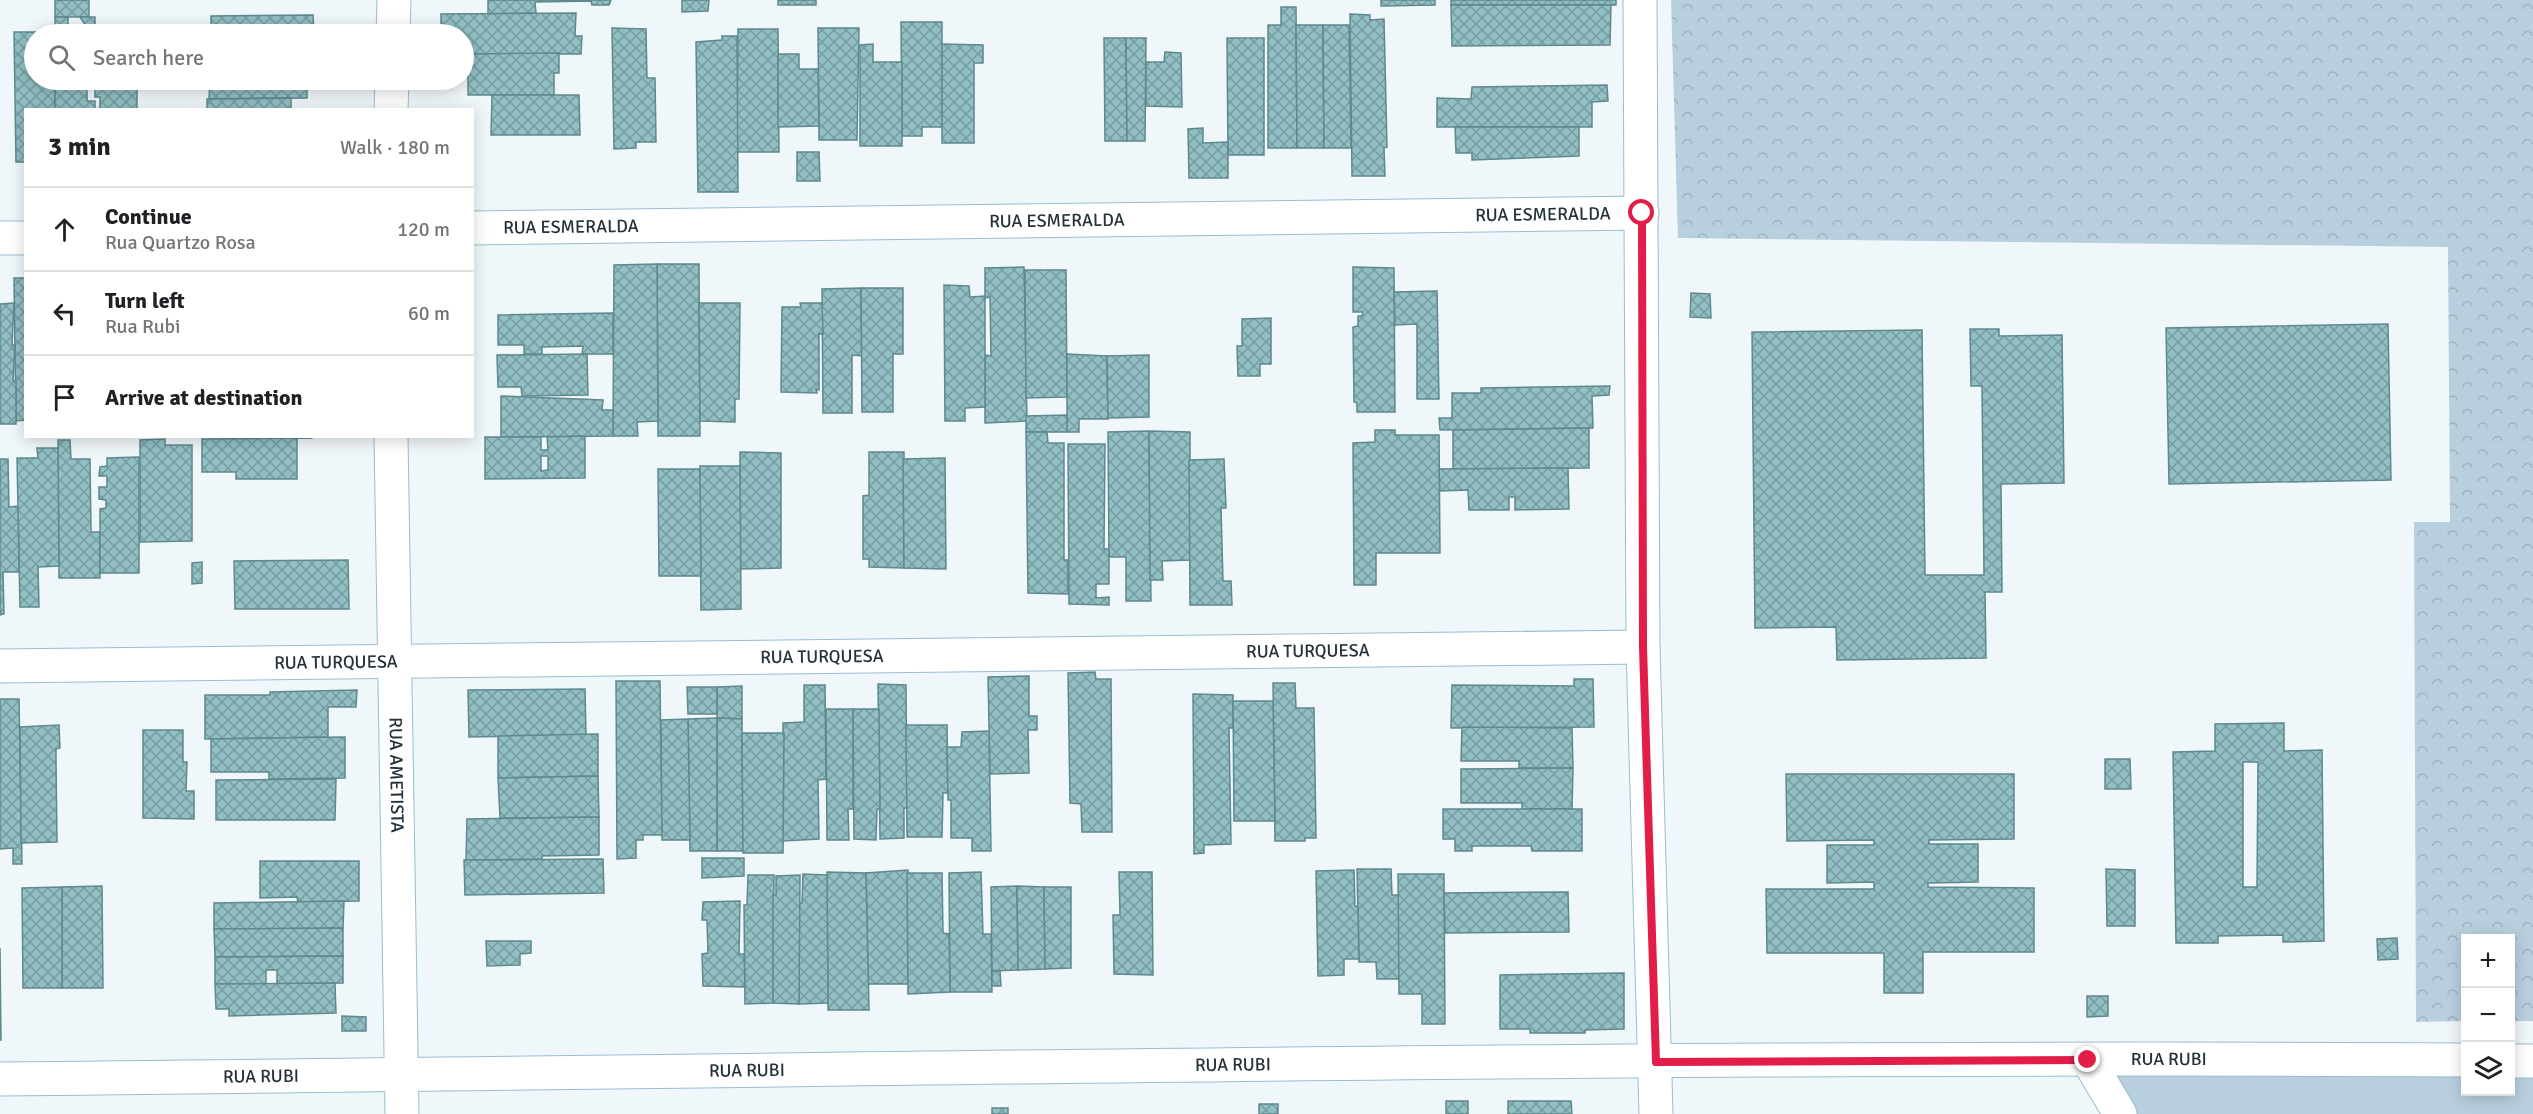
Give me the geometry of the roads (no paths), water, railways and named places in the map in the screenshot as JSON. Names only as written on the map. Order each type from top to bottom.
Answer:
[{"type":"street","points":[[393,24],[394,0]]},
{"type":"street","points":[[1640,0],[1643,647],[1656,1114]]},
{"type":"street","points":[[391,108],[392,90]]},
{"type":"street","name":"RUA ESMERALDA","points":[[474,228],[1642,213]]},
{"type":"street","points":[[0,238],[24,238]]},
{"type":"street","name":"RUA AMETISTA","points":[[391,438],[402,1114]]},
{"type":"street","name":"RUA TURQUESA","points":[[0,666],[1643,647]]},
{"type":"street","points":[[2088,1060],[2120,1114]]},
{"type":"street","name":"RUA RUBI","points":[[0,1078],[1656,1062],[2461,1060]]},
{"type":"street","points":[[2515,1061],[2533,1061]]}]
